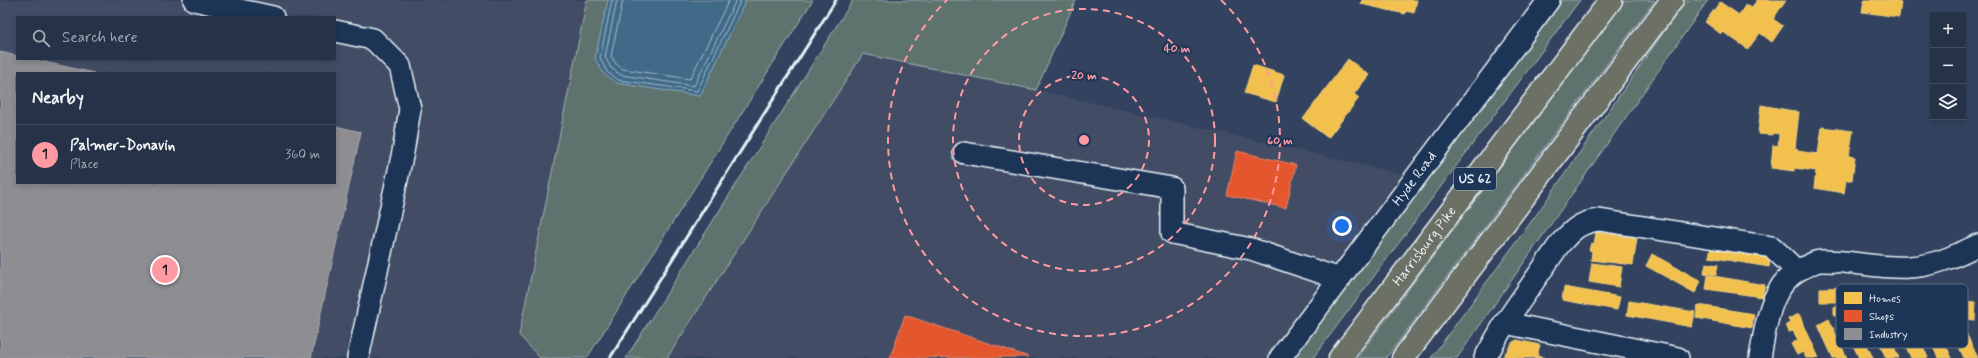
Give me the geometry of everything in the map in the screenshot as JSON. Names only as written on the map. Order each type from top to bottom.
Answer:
[{"type":"main road","name":"Harrisburg Pike","points":[[1340,358],[1610,0]]},
{"type":"main road","points":[[1403,358],[1672,0]]},
{"type":"street","points":[[194,0],[267,16]]},
{"type":"street","name":"Hyde Road","points":[[1280,358],[1549,0]]},
{"type":"street","points":[[336,30],[373,39],[400,66],[410,109],[403,152],[358,358]]},
{"type":"street","points":[[964,153],[1172,188],[1172,233],[1251,249],[1340,279]]},
{"type":"street","points":[[1485,358],[1505,323],[1560,245],[1570,233],[1586,221],[1599,220],[1772,247],[1796,270]]},
{"type":"street","points":[[1760,358],[1767,315],[1784,279],[1796,270],[1820,261],[1886,268],[1911,267],[1938,263],[1978,245]]},
{"type":"street","points":[[1505,323],[1678,358]]},
{"type":"shaded area","points":[[0,0],[587,0],[519,335],[540,358],[0,358]]},
{"type":"shaded area","points":[[863,54],[1036,90],[1426,180],[1292,358],[667,358]]},
{"type":"green space","points":[[587,0],[608,0],[595,59],[617,83],[700,96],[746,0],[813,0],[587,358],[540,358],[519,335]]},
{"type":"green space","points":[[853,0],[1076,0],[1036,90],[863,54],[667,358],[626,358]]},
{"type":"green space","points":[[1561,0],[1580,0],[1313,358],[1292,358]]},
{"type":"green space","points":[[1625,0],[1655,0],[1386,358],[1357,358]]},
{"type":"green space","points":[[1686,0],[1708,0],[1457,358],[1431,358],[1539,211]]},
{"type":"water","points":[[608,0],[746,0],[700,96],[617,83],[604,74],[595,59]]},
{"type":"building: Homes","points":[[1362,0],[1417,0],[1414,13],[1406,11],[1405,14],[1361,4]]},
{"type":"building: Homes","points":[[1757,0],[1786,0],[1773,19],[1783,26],[1772,42],[1760,33],[1748,49],[1723,32],[1721,34],[1705,22],[1720,2],[1739,15],[1746,4],[1752,7]]},
{"type":"building: Homes","points":[[1864,0],[1895,0],[1901,2],[1899,17],[1862,12]]},
{"type":"building: Homes","points":[[1348,59],[1369,75],[1354,94],[1359,98],[1328,138],[1303,119]]},
{"type":"building: Homes","points":[[1253,65],[1284,75],[1276,102],[1244,93]]},
{"type":"building: Homes","points":[[1761,105],[1799,112],[1795,148],[1798,149],[1797,151],[1818,154],[1822,127],[1853,131],[1849,156],[1855,157],[1852,180],[1846,180],[1844,193],[1814,188],[1816,171],[1794,168],[1794,171],[1771,168],[1773,145],[1778,146],[1779,134],[1758,134]]},
{"type":"building: Homes","points":[[1596,232],[1637,238],[1633,265],[1591,260],[1592,251],[1589,250],[1591,243],[1594,244]]},
{"type":"building: Homes","points":[[1711,246],[1771,255],[1769,267],[1709,257]]},
{"type":"building: Homes","points":[[1652,254],[1701,281],[1695,293],[1646,266]]},
{"type":"building: Homes","points":[[1592,263],[1622,267],[1619,287],[1589,282]]},
{"type":"building: Homes","points":[[1706,263],[1718,265],[1716,275],[1704,273]]},
{"type":"building: Homes","points":[[1708,275],[1765,285],[1762,297],[1706,289]]},
{"type":"building: Homes","points":[[1564,287],[1620,297],[1617,310],[1562,300]]},
{"type":"building: Homes","points":[[1820,288],[1836,288],[1836,302],[1820,302]]},
{"type":"building: Homes","points":[[1629,301],[1695,312],[1692,327],[1627,315]]},
{"type":"building: Homes","points":[[1968,302],[1976,302],[1975,320],[1968,319]]},
{"type":"building: Homes","points":[[1698,305],[1754,314],[1752,328],[1696,318]]},
{"type":"building: Homes","points":[[1834,307],[1836,307],[1836,316],[1834,316]]},
{"type":"building: Homes","points":[[1799,314],[1819,358],[1806,358],[1803,352],[1797,355],[1791,344],[1798,340],[1793,331],[1789,332],[1786,325],[1790,323],[1788,319]]},
{"type":"building: Homes","points":[[1829,319],[1836,334],[1836,348],[1842,348],[1847,358],[1833,358],[1818,325]]},
{"type":"building: Homes","points":[[1968,337],[1978,358],[1964,358],[1959,348],[1968,348]]},
{"type":"building: Homes","points":[[1517,340],[1540,345],[1537,356],[1546,358],[1502,358],[1513,342]]},
{"type":"building: Homes","points":[[1854,348],[1868,348],[1873,358],[1859,358]]},
{"type":"building: Homes","points":[[1882,348],[1895,348],[1899,358],[1886,358]]},
{"type":"building: Homes","points":[[1906,348],[1924,348],[1928,358],[1911,358]]},
{"type":"building: Homes","points":[[1933,348],[1947,348],[1952,358],[1938,358]]},
{"type":"building: Shops","points":[[1237,151],[1296,165],[1286,208],[1227,195]]},
{"type":"building: Shops","points":[[905,315],[1029,357],[890,358]]},
{"type":"building: Industry","points":[[0,52],[16,56],[16,60],[36,60],[90,72],[16,72],[16,184],[336,184],[336,126],[361,132],[311,358],[0,358]]},
{"type":"railway","points":[[610,358],[836,0]]},
{"type":"place","name":"Palmer-Donavin","points":[[165,270]]}]
